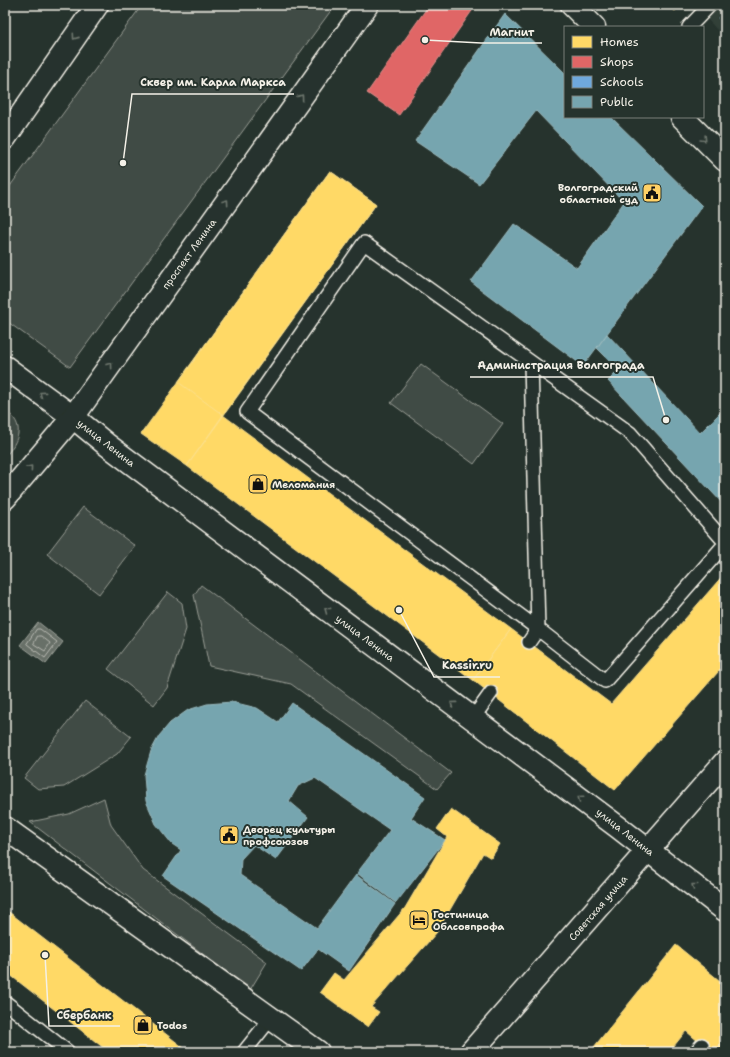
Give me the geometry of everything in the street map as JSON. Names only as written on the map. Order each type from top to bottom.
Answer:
[{"type":"street","points":[[5,138],[97,5]]},
{"type":"street","name":"проспект Ленина","points":[[5,498],[73,417],[367,5]]},
{"type":"street","points":[[572,5],[593,26]]},
{"type":"street","points":[[683,118],[725,160]]},
{"type":"street","name":"улица Ленина","points":[[5,367],[473,718],[725,910]]},
{"type":"street","name":"Советская улица","points":[[471,1052],[649,851],[725,762]]},
{"type":"street","points":[[5,828],[318,1052]]},
{"type":"lane","points":[[690,26],[710,5]]},
{"type":"lane","points":[[364,243],[531,363],[630,433],[725,543],[605,681],[538,629],[248,412],[364,243]]},
{"type":"lane","points":[[529,642],[538,629],[531,363]]},
{"type":"lane","points":[[473,718],[491,693]]},
{"type":"lane","points":[[5,1002],[68,1052]]},
{"type":"lane","points":[[244,1052],[271,1018]]},
{"type":"shaded area","points":[[142,5],[335,5],[70,367],[5,320],[5,193]]},
{"type":"shaded area","points":[[721,5],[725,5],[725,38],[707,19]]},
{"type":"shaded area","points":[[421,364],[503,424],[474,464],[391,403]]},
{"type":"shaded area","points":[[5,410],[16,421],[18,433],[14,445],[5,457]]},
{"type":"shaded area","points":[[83,507],[135,546],[99,594],[47,554]]},
{"type":"shaded area","points":[[201,585],[451,773],[437,789],[291,684],[209,666],[194,595]]},
{"type":"shaded area","points":[[168,592],[182,603],[186,629],[167,688],[154,705],[108,669]]},
{"type":"shaded area","points":[[85,701],[131,737],[117,754],[64,787],[38,789],[24,778]]},
{"type":"shaded area","points":[[104,798],[111,825],[143,870],[267,962],[250,990],[30,822],[69,814]]},
{"type":"water","points":[[38,622],[63,642],[46,664],[20,645]]},
{"type":"building: Homes","points":[[668,5],[681,5],[675,11]]},
{"type":"building: Homes","points":[[330,171],[376,204],[187,466],[141,434]]},
{"type":"building: Homes","points":[[330,171],[376,204],[223,415],[178,382]]},
{"type":"building: Homes","points":[[223,415],[511,629],[473,680],[187,466]]},
{"type":"building: Homes","points":[[725,573],[725,664],[615,790],[473,680],[511,629],[611,704]]},
{"type":"building: Homes","name":"Гостиница Облсовпрофа","points":[[451,809],[500,844],[491,858],[483,853],[437,932],[371,1007],[379,1012],[368,1027],[320,992],[334,973],[344,980],[405,908],[447,837],[437,829]]},
{"type":"building: Homes","points":[[5,909],[189,1052],[109,1052],[5,971]]},
{"type":"building: Homes","points":[[676,945],[725,985],[725,1052],[711,1052],[686,1031],[669,1052],[590,1052]]},
{"type":"building: Shops","points":[[429,5],[476,5],[399,115],[367,93]]},
{"type":"building: Schools","points":[[725,11],[725,24],[718,18]]},
{"type":"building: Public","points":[[5,5],[11,5],[5,19]]},
{"type":"building: Public","name":"Волгоградский областной суд","points":[[505,14],[564,72],[564,118],[612,118],[702,206],[583,366],[471,282],[514,224],[577,268],[624,202],[536,111],[479,184],[415,141]]},
{"type":"building: Public","points":[[607,334],[700,433],[725,408],[725,506],[608,381],[619,370],[597,348]]},
{"type":"building: Public","name":"Дворец культуры профсоюзов","points":[[232,702],[257,708],[278,722],[292,703],[425,797],[411,818],[445,840],[396,903],[357,873],[390,830],[315,778],[298,786],[289,801],[308,817],[276,860],[254,845],[241,859],[240,875],[317,928],[356,875],[395,904],[349,971],[318,949],[301,971],[163,876],[181,850],[172,844],[156,824],[146,801],[144,775],[151,751],[159,736],[170,723],[188,710],[207,704]]},
{"type":"place","name":"Магнит","points":[[425,40]]},
{"type":"place","name":"Сквер им. Карла Маркса","points":[[123,163]]},
{"type":"place","name":"Волгоградский областной суд","points":[[652,193]]},
{"type":"place","name":"Администрация Волгограда","points":[[666,420]]},
{"type":"place","name":"Меломания","points":[[258,484]]},
{"type":"place","name":"Kassir.ru","points":[[399,610]]},
{"type":"place","name":"Дворец культуры профсоюзов","points":[[229,835]]},
{"type":"place","name":"Гостиница Облсовпрофа","points":[[419,920]]},
{"type":"place","name":"Сбербанк","points":[[45,955]]},
{"type":"place","name":"Todos","points":[[143,1025]]}]
